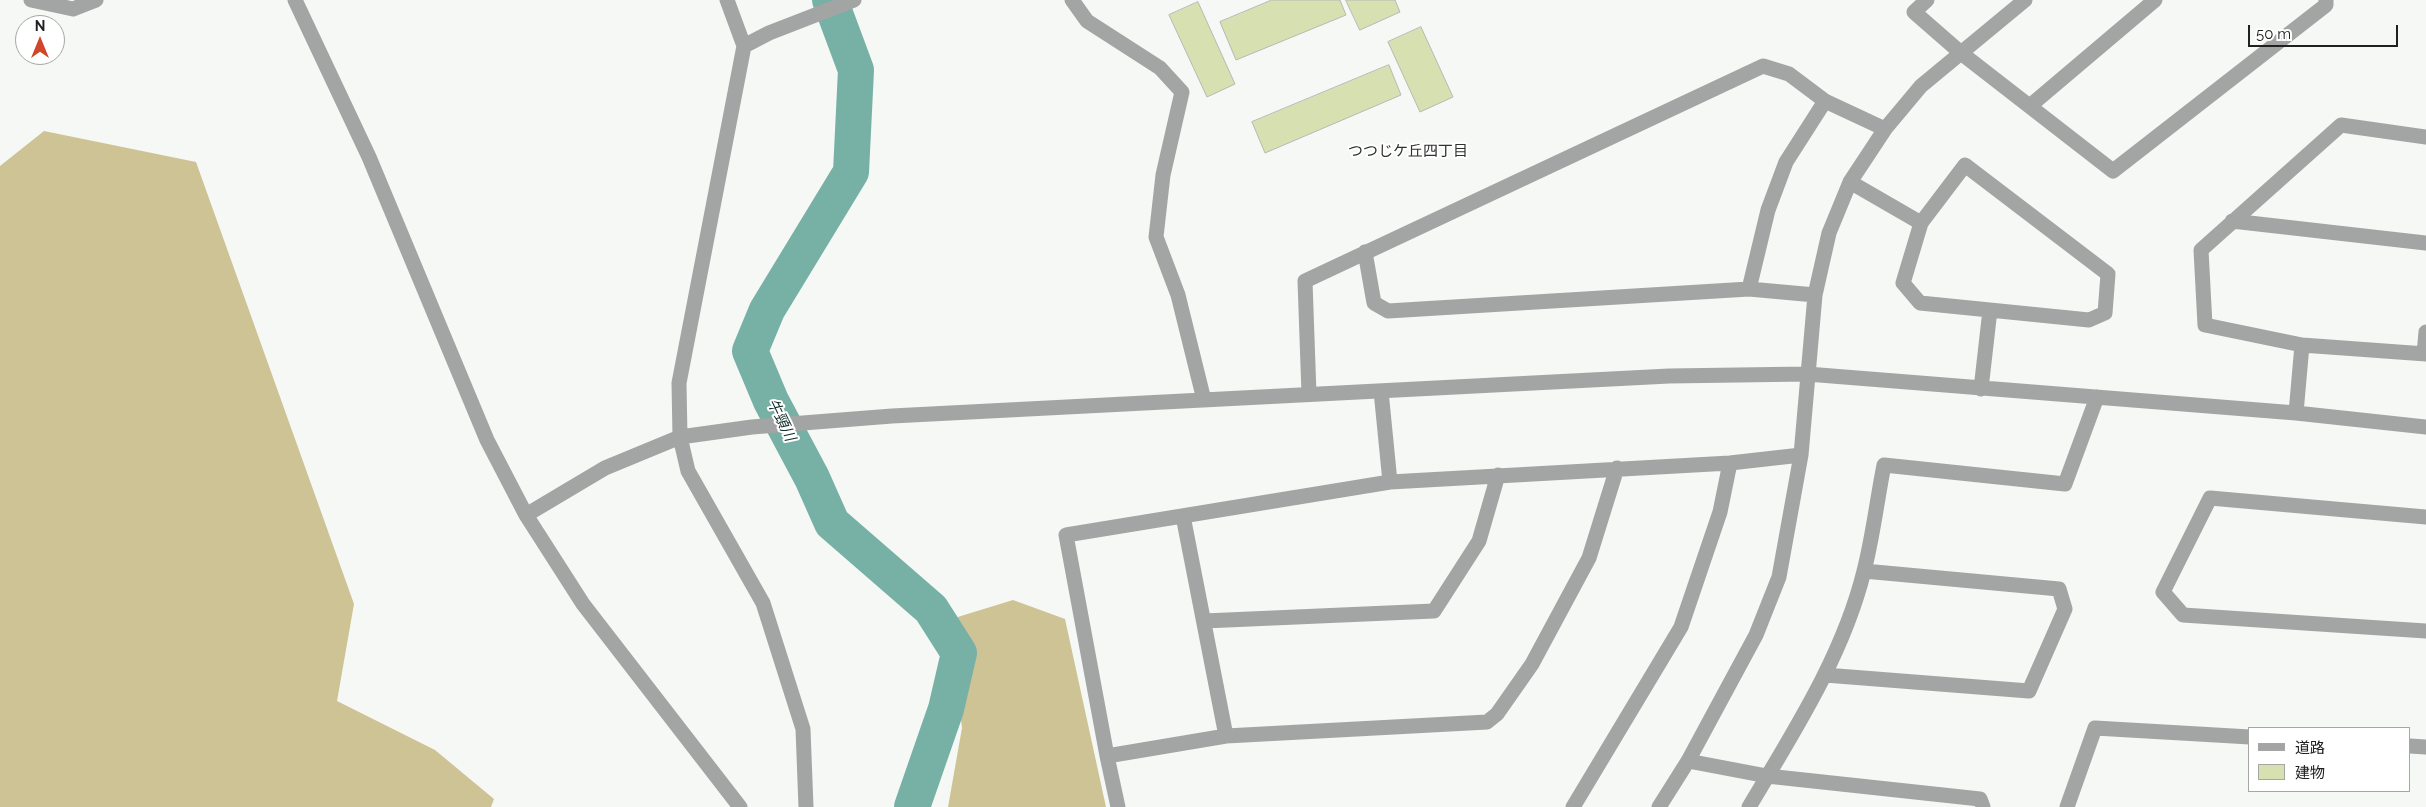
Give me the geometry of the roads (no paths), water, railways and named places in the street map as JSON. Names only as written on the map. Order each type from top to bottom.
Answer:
[{"type":"street","points":[[31,0],[73,9],[96,0]]},
{"type":"street","points":[[295,0],[369,158],[487,440],[526,515],[583,604],[740,807]]},
{"type":"street","points":[[727,0],[744,46],[679,383],[680,437],[688,471],[763,603],[803,729],[806,807]]},
{"type":"street","points":[[744,46],[769,33],[854,0]]},
{"type":"street","points":[[1072,0],[1087,21],[1160,68],[1182,92],[1163,175],[1156,237],[1178,295],[1204,400]]},
{"type":"street","points":[[1927,0],[1914,12],[1962,53],[2113,171],[2326,4],[2326,0]]},
{"type":"street","points":[[1659,807],[1688,761],[1756,635],[1779,577],[1801,454],[1807,374],[1816,295],[1829,233],[1850,182],[1885,129],[1921,86],[2025,0]]},
{"type":"street","points":[[2030,105],[2155,0]]},
{"type":"street","points":[[1309,394],[1305,281],[1763,66],[1789,74],[1825,101],[1885,129]]},
{"type":"street","points":[[1749,289],[1768,210],[1786,162],[1825,101]]},
{"type":"street","points":[[2426,137],[2341,125],[2201,250],[2205,325],[2302,345],[2425,354],[2426,332]]},
{"type":"street","points":[[1965,165],[2108,274],[2105,313],[2089,320],[1990,310],[1920,303],[1903,283],[1921,223],[1965,165]]},
{"type":"street","points":[[1850,182],[1921,223]]},
{"type":"street","points":[[2232,221],[2426,243]]},
{"type":"street","points":[[1365,252],[1374,303],[1388,311],[1749,289],[1816,295]]},
{"type":"street","points":[[1981,390],[1990,310]]},
{"type":"street","points":[[2296,414],[2302,345]]},
{"type":"street","points":[[526,515],[605,468],[680,437],[752,427],[830,420],[1669,376],[1807,374],[1981,390],[2097,397],[2296,414],[2426,427]]},
{"type":"street","points":[[1381,391],[1390,482]]},
{"type":"street","points":[[1749,807],[1825,675],[1847,622],[1864,571],[1884,465],[2065,484],[2097,397]]},
{"type":"street","points":[[1118,807],[1066,535],[1390,482],[1730,463],[1801,454]]},
{"type":"street","points":[[1573,807],[1681,628],[1720,512],[1730,463]]},
{"type":"street","points":[[1107,756],[1226,736],[1487,722],[1497,714],[1532,664],[1589,558],[1617,468]]},
{"type":"street","points":[[1204,621],[1434,612],[1479,541],[1498,475]]},
{"type":"street","points":[[2426,517],[2210,498],[2163,592],[2183,615],[2426,631]]},
{"type":"street","points":[[1183,516],[1226,736]]},
{"type":"street","points":[[1825,675],[2029,691],[2065,610],[2059,589],[1864,571]]},
{"type":"street","points":[[2067,807],[2095,728],[2248,737]]},
{"type":"street","points":[[2411,746],[2426,747]]},
{"type":"street","points":[[1688,761],[1767,776],[1980,799],[1983,807]]},
{"type":"waterway","name":"牛頸川","points":[[830,0],[856,70],[851,172],[767,310],[750,351],[771,401],[812,478],[832,523],[931,609],[959,653],[946,709],[912,807]]},
{"type":"district","name":"つつじケ丘四丁目","points":[[1408,151]]}]
